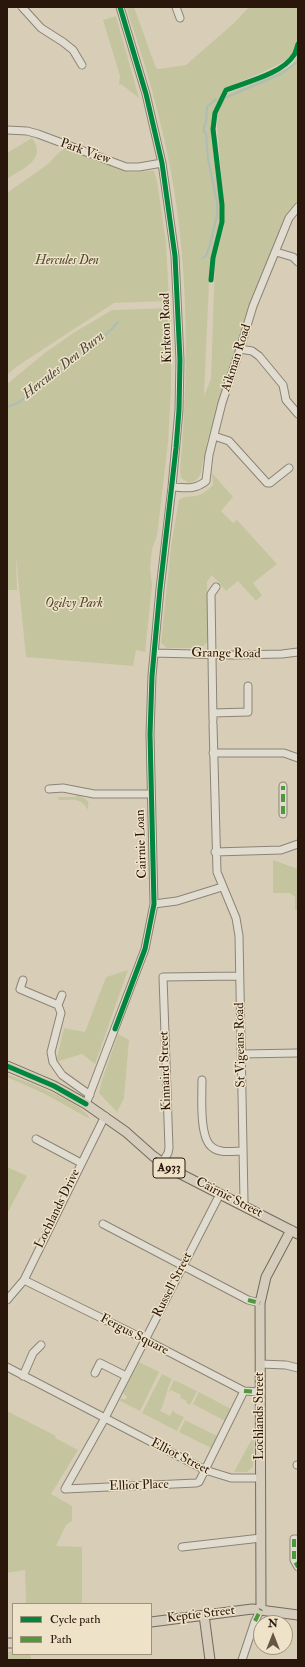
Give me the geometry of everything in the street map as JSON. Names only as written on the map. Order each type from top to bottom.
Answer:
[{"type":"main road","name":"A933","points":[[7,1066],[54,1086],[104,1116]]},
{"type":"main road","name":"Cairnie Street","points":[[104,1116],[126,1132],[162,1163],[294,1232]]},
{"type":"main road","name":"Lochlands Street","points":[[261,1609],[260,1302],[266,1277],[294,1232]]},
{"type":"main road","name":"Keptie Street","points":[[152,1622],[204,1614],[261,1609],[298,1614]]},
{"type":"main road","points":[[204,1614],[210,1660]]},
{"type":"street","points":[[22,7],[42,28],[73,50],[82,64]]},
{"type":"street","name":"Kirkton Road","points":[[120,7],[146,94],[162,163],[175,256],[178,321],[179,410],[154,653]]},
{"type":"street","points":[[176,7],[180,18]]},
{"type":"street","name":"Park View","points":[[8,130],[27,131],[38,134],[132,168],[162,163]]},
{"type":"street","name":"Aikman Road","points":[[172,487],[190,489],[200,487],[206,481],[209,455],[222,403],[253,306],[290,218],[298,207]]},
{"type":"street","points":[[276,252],[293,257],[298,262]]},
{"type":"street","points":[[240,349],[252,351],[259,356],[283,385],[286,400],[298,414]]},
{"type":"street","points":[[214,436],[230,441],[267,483],[270,484],[289,468]]},
{"type":"street","points":[[154,904],[177,901],[222,887],[217,872],[215,852],[213,753],[211,594],[216,587]]},
{"type":"street","name":"Grange Road","points":[[154,653],[282,654],[298,652]]},
{"type":"street","name":"Cairnie Loan","points":[[86,1104],[145,949],[154,904],[150,734],[154,653]]},
{"type":"street","points":[[213,719],[248,712],[248,686]]},
{"type":"street","points":[[213,753],[284,753],[298,758]]},
{"type":"street","points":[[283,786],[283,814]]},
{"type":"street","points":[[49,789],[63,788],[94,794],[151,794]]},
{"type":"street","points":[[215,852],[281,850],[298,844]]},
{"type":"street","name":"St Vigeans Road","points":[[222,887],[236,918],[239,936],[242,1054],[243,1205]]},
{"type":"street","name":"Kinnaird Street","points":[[162,1163],[168,1153],[169,1148],[163,977],[239,976]]},
{"type":"street","points":[[23,980],[20,989],[58,1005]]},
{"type":"street","points":[[62,995],[58,1005],[61,1013],[51,1052],[53,1062],[62,1075],[90,1094]]},
{"type":"street","points":[[242,1054],[298,1053]]},
{"type":"street","points":[[202,1080],[205,1138],[212,1147],[220,1151],[243,1151]]},
{"type":"street","name":"Lochlands Drive","points":[[7,1300],[24,1280],[104,1116]]},
{"type":"street","points":[[36,1139],[81,1163]]},
{"type":"street","name":"Russell Street","points":[[105,1418],[220,1194]]},
{"type":"street","points":[[103,1224],[248,1300],[260,1302]]},
{"type":"street","name":"Fergus Square","points":[[24,1280],[244,1391]]},
{"type":"street","points":[[23,1376],[33,1353],[41,1345]]},
{"type":"street","points":[[95,1373],[100,1363],[126,1376]]},
{"type":"street","points":[[260,1364],[286,1365],[298,1368]]},
{"type":"street","name":"Elliot Street","points":[[7,1368],[205,1470],[231,1478],[260,1478]]},
{"type":"street","points":[[205,1470],[244,1391],[260,1392]]},
{"type":"street","name":"Elliot Place","points":[[105,1418],[65,1489],[196,1483],[199,1482],[205,1470]]},
{"type":"street","points":[[182,1546],[261,1538]]},
{"type":"street","points":[[296,1539],[294,1560],[298,1567]]},
{"type":"street","points":[[242,1660],[255,1621],[261,1609]]},
{"type":"green space","points":[[126,7],[134,7],[156,68],[159,69],[186,65],[234,23],[249,7],[298,7],[298,37],[293,53],[289,58],[272,68],[223,89],[213,115],[211,134],[220,206],[220,223],[210,259],[204,396],[211,379],[215,261],[224,227],[224,207],[217,125],[218,114],[226,94],[292,66],[298,55],[298,205],[294,209],[262,273],[207,442],[205,458],[203,459],[199,477],[197,480],[189,483],[181,478],[180,472],[186,342],[182,254],[177,211],[170,168],[157,111],[145,66]]},
{"type":"green space","points":[[116,16],[139,98],[121,84],[119,85],[120,76],[103,20]]},
{"type":"green space","points":[[32,138],[36,145],[37,152],[35,158],[26,167],[7,179],[7,153]]},
{"type":"green space","name":"Hercules Den","points":[[65,149],[129,172],[154,171],[157,181],[166,242],[169,301],[114,303],[16,367],[7,375],[7,193],[48,164],[58,153]]},
{"type":"green space","name":"Ogilvy Park","points":[[171,308],[171,389],[168,443],[157,536],[152,549],[150,568],[152,586],[145,652],[136,650],[133,666],[26,657],[16,557],[17,590],[7,590],[7,384],[46,352],[75,332],[112,310]]},
{"type":"green space","points":[[212,473],[233,497],[221,511],[233,523],[237,520],[277,564],[253,583],[262,595],[256,601],[238,581],[226,591],[212,575],[207,582],[208,641],[202,648],[167,648],[161,643],[171,546],[179,500],[199,495],[213,485]]},
{"type":"green space","points":[[77,795],[85,798],[88,802],[89,804],[87,810],[83,803],[79,801],[59,800],[57,797],[76,797]]},
{"type":"green space","points":[[273,860],[298,869],[298,910],[295,910],[295,897],[290,893],[273,893]]},
{"type":"green space","points":[[128,970],[95,1064],[82,1054],[56,1062],[64,1028],[85,1032],[106,977]]},
{"type":"green space","points":[[118,1034],[129,1040],[124,1098],[117,1112],[99,1093]]},
{"type":"green space","points":[[7,1074],[66,1100],[86,1113],[90,1119],[45,1094],[7,1077]]},
{"type":"green space","points":[[7,1167],[27,1176],[7,1214]]},
{"type":"green space","points":[[139,1362],[159,1372],[140,1411],[120,1401],[121,1398],[125,1400],[127,1397],[123,1393]]},
{"type":"green space","points":[[162,1374],[172,1379],[160,1411],[170,1416],[173,1410],[175,1413],[184,1417],[177,1431],[142,1413]]},
{"type":"green space","points":[[174,1380],[197,1391],[190,1405],[186,1403],[187,1401],[180,1398],[181,1395],[171,1390],[168,1393]]},
{"type":"green space","points":[[199,1392],[231,1409],[225,1421],[193,1404]]},
{"type":"green space","points":[[7,1411],[56,1436],[55,1438],[78,1450],[51,1494],[72,1506],[72,1521],[66,1525],[56,1546],[82,1547],[82,1603],[26,1603],[25,1570],[7,1573]]},
{"type":"green space","points":[[185,1420],[217,1436],[211,1448],[179,1432]]},
{"type":"green space","points":[[254,1435],[253,1467],[247,1472],[234,1472]]},
{"type":"green space","points":[[12,1651],[12,1655],[31,1655],[31,1660],[7,1660],[7,1652]]},
{"type":"waterway","name":"Hercules Den Burn","points":[[227,97],[281,74],[298,61]]},
{"type":"waterway","name":"Hercules Den Burn","points":[[203,258],[206,256],[210,245],[217,215],[217,202],[208,159],[206,133],[204,132],[207,107],[216,99]]},
{"type":"waterway","name":"Hercules Den Burn","points":[[7,407],[18,403],[82,354],[111,330],[118,322]]},
{"type":"marked path","points":[[283,786],[283,814]]},
{"type":"marked path","points":[[248,1300],[260,1303]]},
{"type":"marked path","points":[[244,1391],[260,1392]]},
{"type":"marked path","points":[[294,1539],[294,1560],[298,1567]]},
{"type":"marked path","points":[[258,1615],[261,1609]]},
{"type":"cycle path","points":[[115,1029],[145,949],[154,904],[150,734],[152,676],[176,448],[179,410],[180,360],[175,256],[162,163],[146,94],[120,7]]},
{"type":"cycle path","points":[[211,280],[213,258],[222,222],[222,205],[213,129],[215,113],[226,90],[263,77],[281,67],[294,55],[298,44]]},
{"type":"cycle path","points":[[7,1066],[54,1086],[86,1104]]}]
